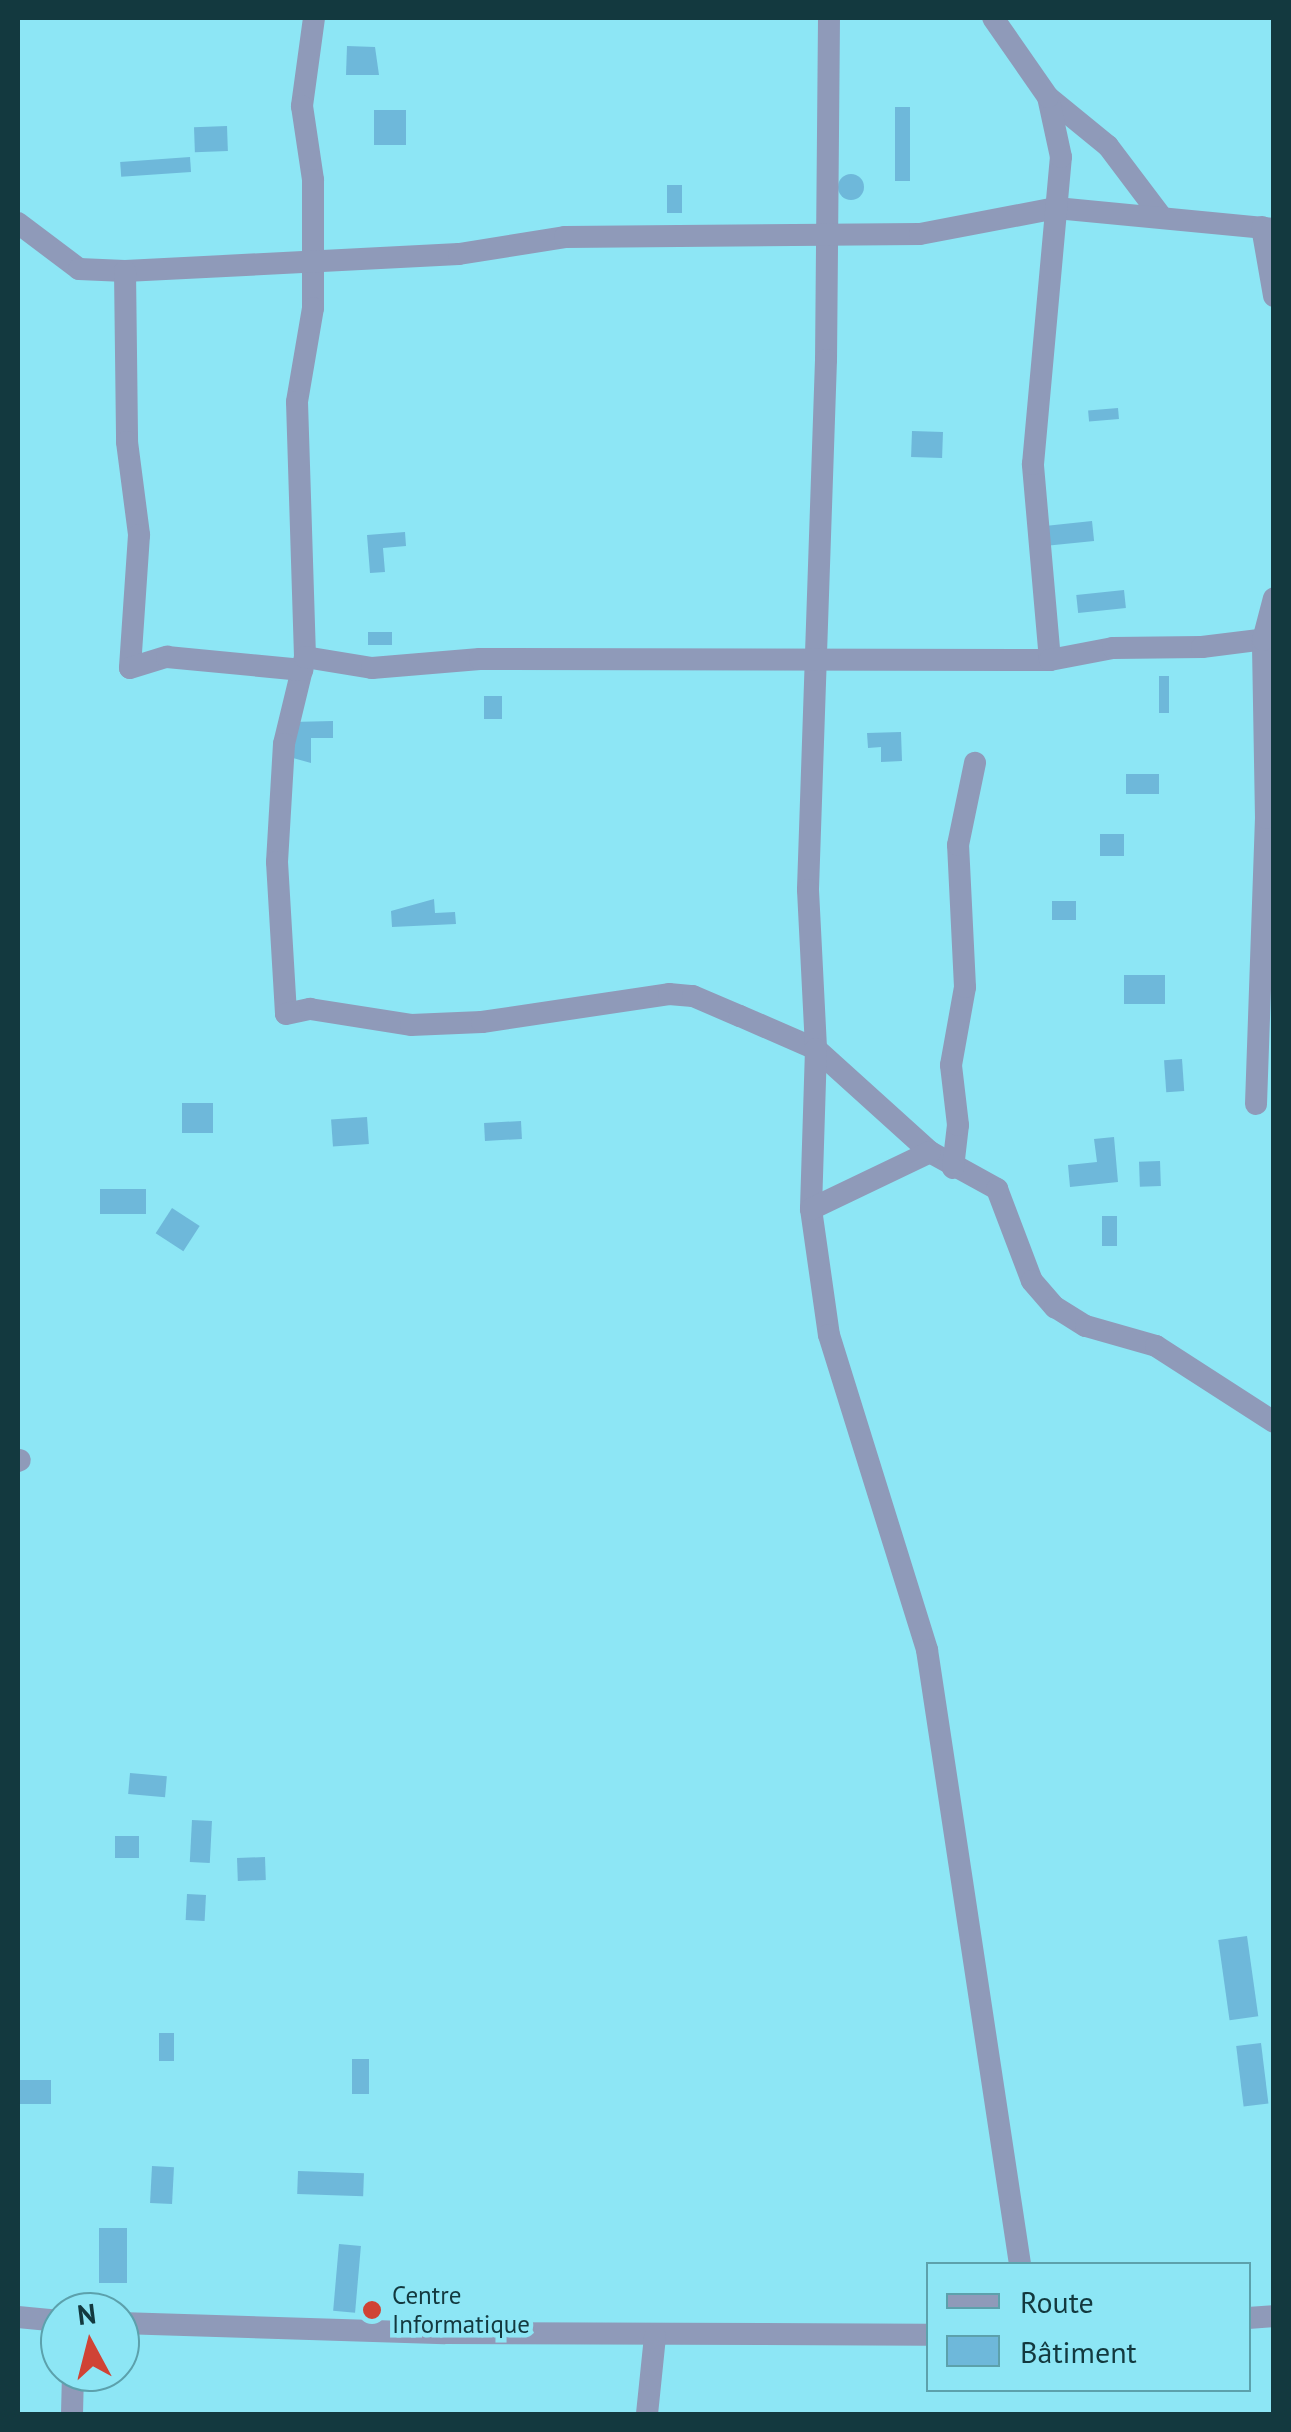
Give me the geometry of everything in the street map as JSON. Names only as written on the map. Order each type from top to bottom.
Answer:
[{"type":"street","points":[[314,18],[302,106],[313,180],[313,308],[298,402],[304,664],[284,744],[279,808],[277,933],[286,1014],[310,1009],[411,1025],[482,1022],[693,996],[816,1050],[930,1152],[1004,1197],[1032,1281],[1056,1307],[1086,1326],[1156,1346],[1274,1422]]},
{"type":"street","points":[[828,18],[817,657],[808,890],[816,1050],[811,1209],[830,1335],[927,1650],[1020,2262]]},
{"type":"street","points":[[993,18],[1048,98],[1108,146],[1160,215]]},
{"type":"street","points":[[1048,98],[1061,157],[1033,464],[1050,660]]},
{"type":"street","points":[[18,223],[78,269],[126,271],[459,254],[565,237],[826,236],[849,230],[941,233],[1056,208],[1268,228],[1274,296]]},
{"type":"street","points":[[126,271],[127,442],[139,534],[130,668],[168,657],[372,668],[480,659],[1050,660],[1113,648],[1268,639]]},
{"type":"street","points":[[1256,1104],[1268,639],[1274,598]]},
{"type":"street","points":[[953,1168],[958,1125],[950,1065],[965,987],[958,845],[975,763]]},
{"type":"street","points":[[811,1209],[930,1152]]},
{"type":"street","points":[[140,2323],[654,2336],[926,2335]]},
{"type":"street","points":[[647,2414],[654,2336]]},
{"type":"building","points":[[347,46],[375,47],[379,75],[346,75]]},
{"type":"building","points":[[895,107],[910,107],[910,181],[895,181]]},
{"type":"building","points":[[374,110],[406,110],[406,145],[374,145]]},
{"type":"building","points":[[227,126],[228,151],[195,152],[194,127]]},
{"type":"building","points":[[190,157],[191,172],[121,177],[120,162]]},
{"type":"building","points":[[851,174],[861,177],[861,197],[851,200],[841,197],[838,187],[841,177]]},
{"type":"building","points":[[667,185],[682,185],[682,213],[667,213]]},
{"type":"building","points":[[1118,408],[1119,419],[1089,422],[1088,411]]},
{"type":"building","points":[[912,431],[943,432],[942,458],[911,457]]},
{"type":"building","points":[[1092,521],[1094,541],[1049,546],[1047,526]]},
{"type":"building","points":[[405,532],[406,546],[383,548],[385,572],[370,573],[367,535]]},
{"type":"building","points":[[1124,590],[1126,608],[1078,613],[1076,595]]},
{"type":"building","points":[[368,632],[392,632],[392,645],[368,645]]},
{"type":"building","points":[[1159,676],[1169,676],[1169,713],[1159,713]]},
{"type":"building","points":[[484,696],[502,696],[502,719],[484,719]]},
{"type":"building","points":[[333,721],[333,738],[311,738],[311,763],[293,758],[292,722]]},
{"type":"building","points":[[901,732],[902,761],[881,762],[881,747],[868,748],[867,733]]},
{"type":"building","points":[[1126,774],[1159,774],[1159,794],[1126,794]]},
{"type":"building","points":[[1100,834],[1124,834],[1124,856],[1100,856]]},
{"type":"building","points":[[434,899],[435,913],[455,912],[456,924],[392,927],[391,911]]},
{"type":"building","points":[[1052,901],[1076,901],[1076,920],[1052,920]]},
{"type":"building","points":[[1124,975],[1165,975],[1165,1004],[1124,1004]]},
{"type":"building","points":[[1182,1059],[1184,1091],[1166,1092],[1164,1060]]},
{"type":"building","points":[[182,1103],[213,1103],[213,1133],[182,1133]]},
{"type":"building","points":[[367,1117],[369,1144],[333,1146],[331,1120]]},
{"type":"building","points":[[521,1121],[522,1139],[485,1141],[484,1123]]},
{"type":"building","points":[[1114,1137],[1118,1182],[1070,1187],[1068,1165],[1097,1162],[1094,1139]]},
{"type":"building","points":[[1160,1161],[1161,1186],[1140,1187],[1139,1162]]},
{"type":"building","points":[[100,1189],[146,1189],[146,1214],[100,1214]]},
{"type":"building","points":[[172,1208],[200,1226],[183,1251],[156,1233]]},
{"type":"building","points":[[1102,1216],[1117,1216],[1117,1246],[1102,1246]]},
{"type":"building","points":[[130,1773],[167,1776],[165,1797],[128,1794]]},
{"type":"building","points":[[192,1820],[212,1821],[210,1863],[190,1862]]},
{"type":"building","points":[[115,1836],[139,1836],[139,1858],[115,1858]]},
{"type":"building","points":[[265,1857],[266,1880],[238,1881],[237,1858]]},
{"type":"building","points":[[187,1894],[206,1895],[205,1921],[186,1920]]},
{"type":"building","points":[[1247,1936],[1258,2016],[1230,2020],[1218,1940]]},
{"type":"building","points":[[159,2033],[174,2033],[174,2061],[159,2061]]},
{"type":"building","points":[[1261,2043],[1268,2104],[1244,2107],[1236,2046]]},
{"type":"building","points":[[352,2059],[369,2059],[369,2094],[352,2094]]},
{"type":"building","points":[[20,2080],[51,2080],[51,2104],[20,2104]]},
{"type":"building","points":[[152,2166],[174,2167],[172,2204],[150,2203]]},
{"type":"building","points":[[298,2171],[364,2173],[363,2196],[297,2194]]},
{"type":"building","points":[[99,2228],[127,2228],[127,2283],[99,2283]]},
{"type":"building","points":[[339,2244],[361,2246],[355,2313],[333,2311]]},
{"type":"place","name":"Centre Informatique","points":[[372,2310]]}]
